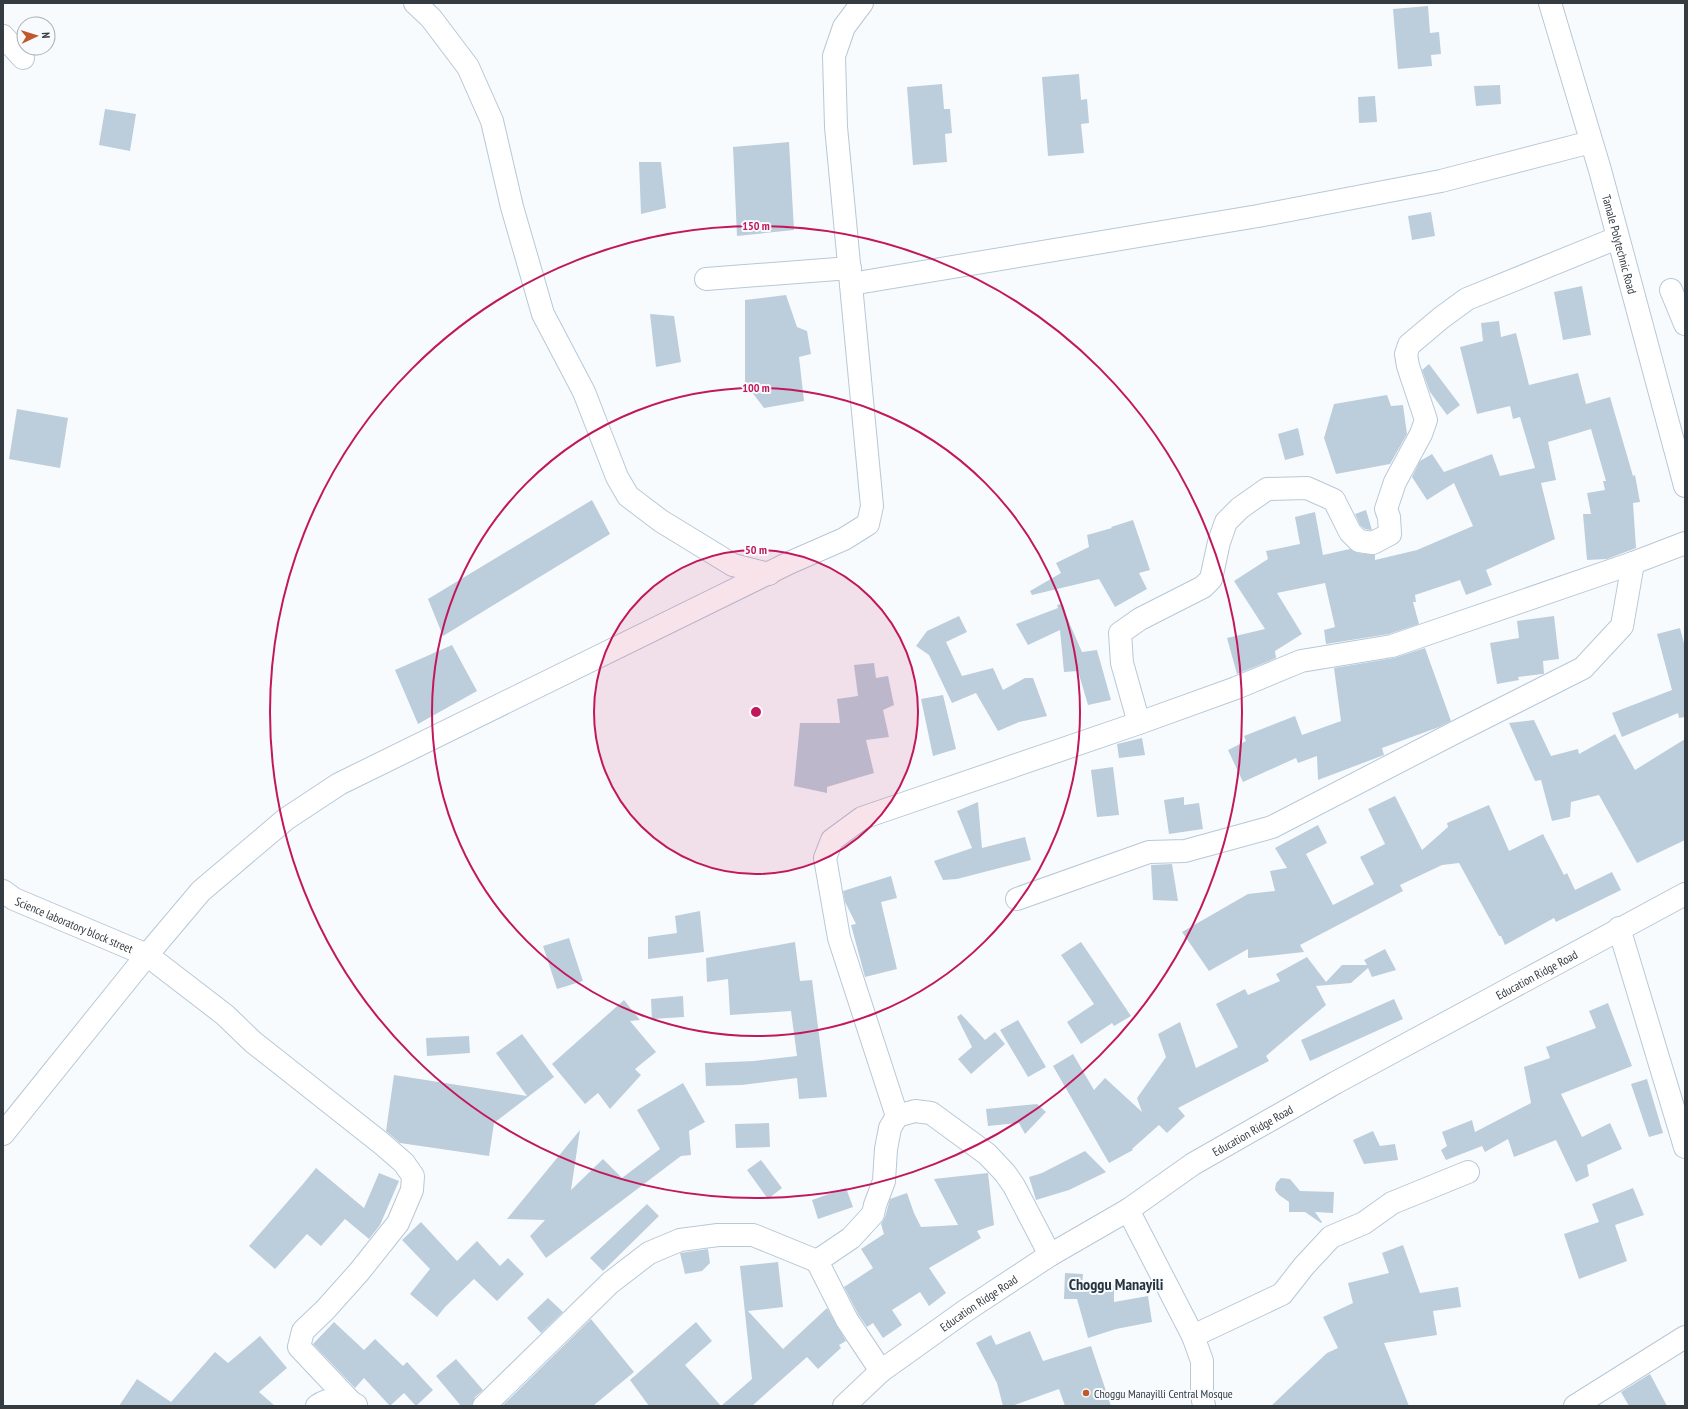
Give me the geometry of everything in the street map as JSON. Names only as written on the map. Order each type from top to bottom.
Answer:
[{"type":"street","points":[[415,3],[431,18],[468,67],[492,121],[512,207],[543,314],[584,392],[616,477],[628,496],[661,521],[733,565],[769,574]]},
{"type":"street","points":[[3,1134],[147,955],[201,891],[286,819],[339,784],[789,563],[844,539],[868,524],[872,506],[836,127],[834,56],[844,27],[862,3]]},
{"type":"street","name":"Tamale Polytechnic Road","points":[[1550,3],[1591,142],[1685,486]]},
{"type":"street","points":[[3,36],[23,58]]},
{"type":"street","points":[[706,279],[851,276],[1258,216],[1441,181],[1591,142]]},
{"type":"street","points":[[1139,723],[1122,663],[1120,633],[1140,619],[1203,587],[1211,579],[1219,542],[1226,522],[1240,508],[1267,489],[1307,488],[1334,500],[1350,532],[1359,541],[1372,543],[1390,534],[1389,517],[1386,509],[1395,482],[1421,434],[1426,420],[1408,366],[1406,354],[1409,344],[1467,299],[1617,238]]},
{"type":"street","points":[[1671,290],[1685,324]]},
{"type":"street","points":[[897,1116],[839,938],[826,858],[832,840],[862,818],[1139,723],[1236,688],[1301,661],[1392,646],[1633,563],[1685,543]]},
{"type":"street","points":[[1017,899],[1149,852],[1185,851],[1272,828],[1583,668],[1622,626],[1633,563]]},
{"type":"street","name":"Science laboratory block street","points":[[3,891],[14,899],[147,955],[224,1015],[253,1042],[381,1142],[404,1163],[413,1176],[412,1190],[398,1223],[359,1272],[325,1310],[303,1331],[299,1347],[354,1404]]},
{"type":"street","name":"Education Ridge Road","points":[[844,1406],[881,1371],[965,1310],[1050,1255],[1128,1210],[1193,1164],[1314,1094],[1619,928],[1685,894]]},
{"type":"street","points":[[1619,928],[1685,1147]]},
{"type":"street","points":[[817,1261],[851,1238],[873,1214],[874,1205],[884,1181],[886,1149],[890,1128],[897,1116],[915,1111],[931,1113],[988,1154],[1005,1173],[1014,1186],[1050,1255]]},
{"type":"street","points":[[1193,1336],[1282,1294],[1304,1266],[1331,1237],[1364,1223],[1392,1203],[1468,1172]]},
{"type":"street","points":[[1128,1210],[1193,1336],[1202,1361],[1202,1395],[1204,1406]]},
{"type":"street","points":[[484,1406],[610,1282],[649,1253],[680,1240],[718,1235],[753,1235],[817,1261],[847,1320],[881,1371]]},
{"type":"street","points":[[1575,1406],[1685,1337]]},
{"type":"street","points":[[317,1406],[332,1399],[354,1404]]},
{"type":"building","points":[[1428,6],[1430,33],[1439,32],[1441,54],[1431,55],[1432,66],[1398,69],[1393,9]]},
{"type":"building","points":[[1079,74],[1081,100],[1087,99],[1089,123],[1081,124],[1084,153],[1048,156],[1042,77]]},
{"type":"building","points":[[942,84],[944,109],[950,109],[952,133],[945,134],[947,162],[913,165],[907,87]]},
{"type":"building","points":[[1500,85],[1501,104],[1476,106],[1474,86]]},
{"type":"building","points":[[1375,96],[1377,122],[1359,123],[1358,97]]},
{"type":"building","points":[[105,109],[136,114],[130,151],[99,145]]},
{"type":"building","points":[[789,142],[794,230],[737,236],[733,147]]},
{"type":"building","points":[[639,162],[661,162],[666,208],[641,214]]},
{"type":"building","points":[[1431,212],[1435,236],[1412,240],[1408,216]]},
{"type":"building","points":[[1582,286],[1591,335],[1563,340],[1554,292]]},
{"type":"building","points":[[786,295],[797,327],[807,331],[811,354],[799,357],[804,401],[764,408],[745,383],[745,300]]},
{"type":"building","points":[[650,314],[674,316],[681,362],[656,367]]},
{"type":"building","points":[[1499,321],[1501,337],[1516,333],[1529,385],[1578,373],[1586,404],[1610,397],[1633,476],[1635,475],[1640,502],[1633,503],[1636,548],[1607,559],[1587,560],[1583,514],[1591,514],[1587,493],[1605,490],[1603,481],[1606,481],[1591,429],[1548,442],[1556,480],[1541,483],[1555,539],[1486,570],[1492,585],[1466,595],[1460,580],[1415,595],[1416,602],[1413,602],[1419,624],[1389,634],[1326,644],[1324,630],[1335,627],[1325,583],[1277,593],[1302,634],[1275,651],[1276,658],[1237,674],[1227,638],[1265,629],[1234,581],[1268,559],[1266,551],[1300,544],[1295,517],[1315,512],[1323,555],[1350,549],[1357,553],[1375,555],[1375,560],[1417,550],[1473,526],[1454,483],[1427,500],[1412,477],[1420,461],[1432,454],[1444,472],[1492,454],[1500,476],[1535,468],[1520,417],[1513,419],[1510,406],[1477,414],[1460,347],[1483,341],[1481,323]]},
{"type":"building","points":[[1429,364],[1460,405],[1447,415],[1430,392],[1422,370]]},
{"type":"building","points":[[1387,395],[1391,406],[1403,405],[1407,434],[1390,464],[1336,474],[1324,438],[1334,404]]},
{"type":"building","points":[[17,409],[68,418],[60,468],[9,459]]},
{"type":"building","points":[[1298,428],[1304,455],[1285,460],[1278,434]]},
{"type":"building","points":[[592,500],[610,534],[443,636],[428,599]]},
{"type":"building","points":[[1366,510],[1372,530],[1365,529],[1360,525],[1355,514]]},
{"type":"building","points":[[1133,520],[1150,570],[1139,573],[1147,589],[1115,607],[1099,579],[1032,595],[1030,591],[1061,573],[1056,563],[1089,547],[1087,535]]},
{"type":"building","points":[[1061,604],[1082,652],[1097,650],[1111,700],[1088,705],[1078,671],[1064,672],[1060,630],[1028,645],[1016,624],[1058,608],[1057,605]]},
{"type":"building","points":[[959,616],[967,632],[946,642],[962,676],[993,668],[1003,690],[1025,678],[1033,678],[1047,716],[1019,722],[998,731],[976,693],[952,703],[929,655],[916,646],[927,631]]},
{"type":"building","points":[[1554,616],[1559,659],[1543,661],[1544,674],[1518,677],[1519,680],[1497,684],[1490,643],[1519,638],[1517,621]]},
{"type":"building","points":[[1680,628],[1685,647],[1685,717],[1679,718],[1678,713],[1622,737],[1612,713],[1672,690],[1657,634]]},
{"type":"building","points":[[452,645],[477,691],[418,724],[395,670]]},
{"type":"building","points":[[1425,648],[1451,721],[1439,727],[1382,748],[1384,755],[1318,780],[1317,756],[1298,763],[1296,758],[1243,782],[1228,750],[1246,741],[1244,736],[1295,716],[1302,735],[1341,721],[1334,668],[1394,658]]},
{"type":"building","points":[[874,663],[876,678],[888,676],[894,705],[883,710],[889,737],[866,740],[874,773],[827,787],[827,793],[794,786],[800,723],[840,723],[837,699],[858,696],[854,665]]},
{"type":"building","points":[[943,695],[956,749],[933,756],[921,699]]},
{"type":"building","points":[[1534,720],[1551,756],[1578,749],[1579,754],[1615,734],[1635,770],[1685,739],[1685,840],[1637,863],[1599,795],[1571,802],[1570,817],[1552,821],[1541,780],[1535,781],[1509,723]]},
{"type":"building","points":[[1142,738],[1145,755],[1119,758],[1117,744]]},
{"type":"building","points":[[1113,767],[1119,815],[1097,817],[1091,770]]},
{"type":"building","points":[[1395,796],[1422,850],[1448,827],[1447,823],[1489,805],[1509,851],[1543,834],[1564,875],[1567,873],[1575,890],[1612,872],[1621,890],[1556,922],[1554,918],[1505,945],[1459,863],[1442,865],[1400,885],[1403,891],[1300,945],[1304,952],[1248,958],[1248,949],[1209,971],[1182,932],[1248,894],[1275,891],[1270,871],[1287,868],[1275,848],[1318,825],[1327,843],[1306,854],[1333,905],[1374,884],[1360,857],[1385,844],[1368,809]]},
{"type":"building","points":[[1184,797],[1184,805],[1199,803],[1203,829],[1169,834],[1164,800]]},
{"type":"building","points":[[978,802],[982,848],[1025,837],[1031,860],[957,879],[943,880],[934,861],[972,848],[957,811]]},
{"type":"building","points":[[1172,864],[1178,901],[1153,900],[1151,865]]},
{"type":"building","points":[[891,876],[897,898],[881,902],[897,969],[865,977],[851,925],[856,924],[845,902],[843,891]]},
{"type":"building","points":[[700,911],[704,952],[648,959],[648,937],[677,933],[675,916]]},
{"type":"building","points":[[569,938],[583,981],[557,989],[543,946]]},
{"type":"building","points":[[795,942],[800,981],[812,980],[827,1097],[799,1099],[797,1078],[742,1085],[706,1086],[705,1063],[754,1061],[797,1056],[791,1011],[730,1015],[728,979],[707,982],[706,958]]},
{"type":"building","points":[[1081,942],[1131,1016],[1114,1026],[1112,1023],[1081,1044],[1067,1022],[1094,1004],[1061,955]]},
{"type":"building","points":[[1385,949],[1396,970],[1372,977],[1368,968],[1351,983],[1316,986],[1326,1005],[1266,1056],[1269,1061],[1178,1108],[1185,1116],[1167,1133],[1159,1125],[1132,1149],[1133,1150],[1109,1163],[1053,1066],[1073,1054],[1094,1090],[1105,1078],[1142,1112],[1137,1098],[1166,1057],[1158,1034],[1180,1022],[1196,1068],[1238,1047],[1216,1004],[1245,989],[1248,995],[1280,981],[1276,974],[1307,957],[1326,982],[1342,965],[1367,965],[1364,960]]},
{"type":"building","points":[[683,996],[684,1017],[652,1019],[651,999]]},
{"type":"building","points":[[1394,999],[1403,1019],[1310,1061],[1301,1040]]},
{"type":"building","points":[[624,1000],[640,1020],[630,1021],[656,1052],[635,1069],[641,1075],[610,1109],[598,1093],[585,1104],[552,1064]]},
{"type":"building","points":[[1608,1003],[1632,1066],[1561,1094],[1582,1137],[1610,1123],[1622,1149],[1587,1165],[1589,1176],[1576,1182],[1556,1140],[1514,1157],[1508,1139],[1485,1152],[1482,1146],[1446,1160],[1441,1150],[1447,1146],[1442,1132],[1472,1120],[1475,1132],[1531,1103],[1524,1067],[1550,1058],[1546,1047],[1596,1028],[1589,1011]]},
{"type":"building","points":[[961,1014],[985,1040],[995,1032],[1005,1044],[971,1074],[958,1059],[972,1047],[957,1017]]},
{"type":"building","points":[[1018,1020],[1046,1067],[1028,1077],[1000,1030]]},
{"type":"building","points":[[522,1034],[554,1077],[494,1123],[489,1156],[400,1143],[386,1131],[394,1075],[527,1096],[496,1053]]},
{"type":"building","points":[[469,1036],[470,1053],[427,1056],[426,1038]]},
{"type":"building","points":[[1647,1079],[1663,1133],[1649,1137],[1631,1084]]},
{"type":"building","points":[[683,1083],[705,1122],[689,1131],[691,1155],[681,1156],[546,1258],[530,1236],[545,1220],[507,1219],[580,1130],[571,1190],[603,1159],[622,1178],[660,1149],[637,1110]]},
{"type":"building","points":[[1037,1104],[1046,1112],[1025,1134],[1019,1123],[988,1126],[986,1109]]},
{"type":"building","points":[[769,1123],[770,1147],[736,1148],[735,1124]]},
{"type":"building","points":[[1373,1131],[1380,1146],[1395,1144],[1398,1160],[1364,1164],[1353,1140]]},
{"type":"building","points":[[1085,1151],[1106,1172],[1069,1190],[1036,1200],[1029,1177],[1042,1173]]},
{"type":"building","points":[[761,1160],[782,1188],[768,1199],[747,1170]]},
{"type":"building","points":[[316,1168],[364,1208],[379,1173],[399,1181],[380,1225],[369,1239],[345,1219],[321,1246],[307,1234],[275,1269],[249,1246]]},
{"type":"building","points":[[988,1173],[994,1225],[977,1231],[981,1238],[929,1268],[946,1293],[929,1306],[920,1292],[892,1310],[902,1325],[883,1338],[873,1323],[867,1327],[858,1314],[844,1287],[873,1268],[861,1249],[884,1234],[881,1224],[885,1217],[890,1199],[907,1193],[921,1227],[958,1225],[934,1179]]},
{"type":"building","points":[[1281,1178],[1290,1179],[1300,1191],[1334,1192],[1333,1213],[1315,1212],[1322,1222],[1321,1223],[1305,1212],[1289,1212],[1289,1202],[1275,1190],[1276,1183]]},
{"type":"building","points":[[846,1188],[853,1207],[818,1219],[812,1200]]},
{"type":"building","points":[[1633,1188],[1644,1215],[1615,1225],[1627,1261],[1579,1279],[1564,1234],[1599,1222],[1592,1204]]},
{"type":"building","points":[[647,1204],[659,1216],[603,1271],[590,1258]]},
{"type":"building","points":[[421,1222],[457,1261],[477,1241],[500,1266],[508,1258],[524,1274],[497,1301],[474,1279],[445,1307],[437,1317],[410,1294],[430,1269],[402,1240]]},
{"type":"building","points":[[1403,1245],[1420,1293],[1458,1287],[1461,1307],[1433,1311],[1437,1335],[1384,1343],[1409,1406],[1271,1406],[1327,1353],[1338,1348],[1323,1317],[1353,1303],[1348,1283],[1389,1273],[1382,1253]]},
{"type":"building","points":[[708,1249],[710,1263],[702,1271],[685,1274],[680,1253]]},
{"type":"building","points":[[778,1262],[783,1307],[748,1311],[783,1349],[827,1308],[846,1341],[839,1345],[841,1348],[818,1369],[807,1357],[752,1406],[721,1406],[752,1379],[740,1266]]},
{"type":"building","points":[[1065,1273],[1083,1274],[1082,1285],[1114,1285],[1114,1302],[1148,1296],[1152,1322],[1116,1329],[1088,1338],[1077,1299],[1064,1299]]},
{"type":"building","points":[[548,1298],[563,1312],[541,1333],[527,1318]]},
{"type":"building","points":[[591,1319],[634,1372],[593,1406],[502,1406]]},
{"type":"building","points":[[334,1322],[364,1350],[375,1339],[403,1366],[407,1362],[433,1390],[416,1406],[404,1393],[390,1406],[364,1378],[355,1388],[313,1344]]},
{"type":"building","points":[[696,1322],[712,1341],[685,1365],[721,1406],[649,1406],[630,1380]]},
{"type":"building","points":[[1030,1331],[1043,1361],[1091,1346],[1111,1406],[1065,1406],[1059,1389],[1012,1406],[1003,1406],[997,1383],[976,1343],[991,1335],[996,1345]]},
{"type":"building","points":[[260,1336],[287,1368],[259,1392],[275,1406],[119,1406],[137,1379],[171,1402],[215,1352],[228,1363]]},
{"type":"building","points":[[456,1359],[483,1390],[475,1397],[472,1406],[461,1406],[436,1376]]},
{"type":"building","points":[[1650,1374],[1667,1406],[1629,1406],[1621,1392]]},
{"type":"place","name":"Choggu Manayilli Central Mosque","points":[[1086,1393]]},
{"type":"district","name":"Choggu Manayili","points":[[1116,1284]]}]
